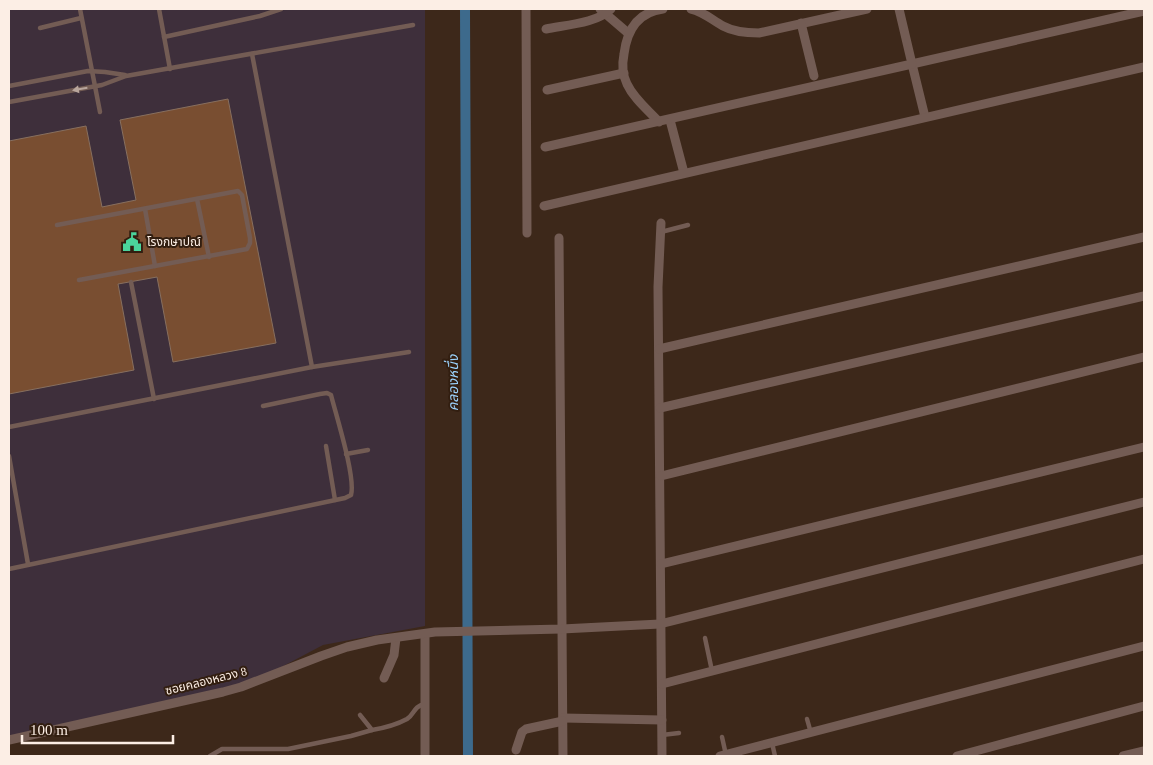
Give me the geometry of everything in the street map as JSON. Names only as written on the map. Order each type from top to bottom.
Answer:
[{"type":"street","points":[[526,9],[527,233]]},
{"type":"street","points":[[659,122],[635,96],[626,82],[622,65],[628,33],[643,11],[663,9]]},
{"type":"street","points":[[691,9],[702,12],[724,26],[743,33],[758,33],[866,9]]},
{"type":"street","points":[[899,9],[925,117]]},
{"type":"street","points":[[546,29],[594,20],[606,11],[628,33]]},
{"type":"street","points":[[545,147],[1144,11]]},
{"type":"street","points":[[801,23],[814,76]]},
{"type":"street","points":[[544,206],[1144,67]]},
{"type":"street","points":[[547,90],[624,72]]},
{"type":"street","points":[[670,120],[684,173]]},
{"type":"street","points":[[661,228],[658,287],[662,756]]},
{"type":"street","points":[[659,349],[1144,237]]},
{"type":"street","points":[[559,238],[563,756]]},
{"type":"street","points":[[660,408],[1144,296]]},
{"type":"street","points":[[661,476],[1144,357]]},
{"type":"street","points":[[661,564],[1144,447]]},
{"type":"street","name":"ซอยคลองหลวง 8","points":[[9,740],[223,692],[347,647],[435,632],[562,629],[660,624],[1144,502]]},
{"type":"street","points":[[662,684],[1144,559]]},
{"type":"street","points":[[424,634],[425,756]]},
{"type":"street","points":[[384,678],[394,655],[396,638]]},
{"type":"street","points":[[723,756],[1144,646]]},
{"type":"street","points":[[957,756],[1144,706]]},
{"type":"street","points":[[516,750],[522,732],[526,729],[563,720],[662,720]]},
{"type":"street","points":[[1123,756],[1144,751]]},
{"type":"lane","points":[[80,9],[100,112]]},
{"type":"lane","points":[[159,9],[170,69]]},
{"type":"lane","points":[[164,36],[260,16],[281,9]]},
{"type":"lane","points":[[40,28],[81,18]]},
{"type":"lane","points":[[9,86],[91,71],[126,76],[413,25]]},
{"type":"lane","points":[[252,54],[312,367]]},
{"type":"lane","points":[[9,102],[114,82],[126,76]]},
{"type":"lane","points":[[57,225],[238,192],[242,195],[250,238],[249,247],[244,250],[155,266],[129,274],[79,280]]},
{"type":"lane","points":[[197,199],[209,257]]},
{"type":"lane","points":[[145,208],[155,266]]},
{"type":"lane","points":[[661,228],[688,225]]},
{"type":"lane","points":[[131,282],[154,399]]},
{"type":"lane","points":[[9,427],[312,367],[410,352]]},
{"type":"lane","points":[[9,569],[345,498],[351,495],[346,454],[330,394],[264,406]]},
{"type":"lane","points":[[326,446],[335,500]]},
{"type":"lane","points":[[346,454],[368,450]]},
{"type":"lane","points":[[9,456],[28,564]]},
{"type":"lane","points":[[706,638],[712,671]]},
{"type":"lane","points":[[210,756],[222,748],[288,749],[351,736],[407,719],[418,706],[426,703]]},
{"type":"lane","points":[[360,715],[372,730]]},
{"type":"lane","points":[[807,718],[811,733]]},
{"type":"lane","points":[[662,735],[678,733]]},
{"type":"lane","points":[[722,737],[723,756]]},
{"type":"lane","points":[[772,743],[775,756]]},
{"type":"shaded area","points":[[9,9],[425,9],[425,626],[323,645],[255,681],[9,737]]},
{"type":"building","name":"โรงกษาปณ์","points":[[228,99],[276,343],[173,362],[157,277],[118,284],[134,370],[9,394],[9,141],[86,126],[102,207],[136,200],[120,120]]},
{"type":"waterway","name":"คลองหนึ่ง","points":[[465,9],[468,756]]},
{"type":"place","name":"โรงกษาปณ์","points":[[132,242]]}]
